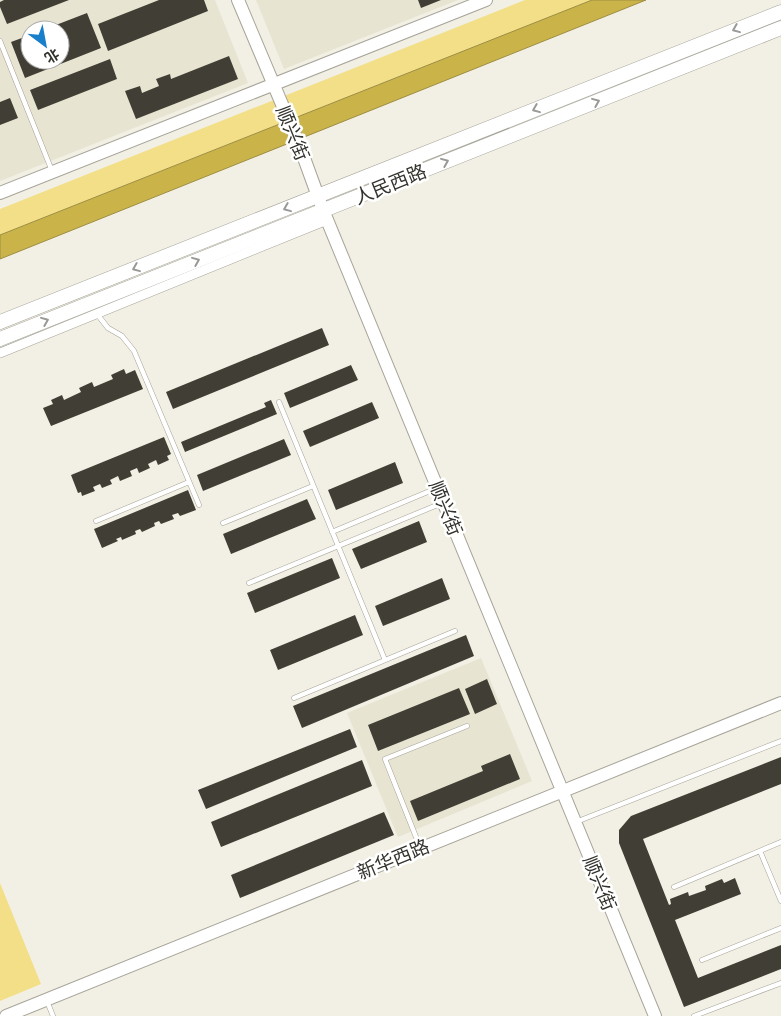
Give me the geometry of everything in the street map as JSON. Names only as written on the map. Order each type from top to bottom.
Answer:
[{"type":"main road","name":"人民西路","points":[[0,322],[781,12]]},
{"type":"main road","name":"人民西路","points":[[0,339],[94,307],[325,215],[781,28]]},
{"type":"street","name":"顺兴街","points":[[238,0],[300,147],[317,196],[654,1016]]},
{"type":"street","points":[[0,193],[486,0]]},
{"type":"street","points":[[0,353],[94,307]]},
{"type":"street","name":"新华西路","points":[[6,1016],[781,703]]},
{"type":"lane","points":[[0,40],[53,172]]},
{"type":"lane","points":[[94,307],[108,328],[122,336],[134,350],[199,505]]},
{"type":"lane","points":[[279,402],[385,660]]},
{"type":"lane","points":[[96,521],[189,482]]},
{"type":"lane","points":[[223,523],[313,486]]},
{"type":"lane","points":[[332,532],[437,488]]},
{"type":"lane","points":[[249,583],[443,503]]},
{"type":"lane","points":[[294,698],[455,631]]},
{"type":"lane","points":[[420,848],[384,760],[467,726]]},
{"type":"lane","points":[[575,823],[781,741]]},
{"type":"lane","points":[[674,887],[781,842]]},
{"type":"lane","points":[[760,851],[781,901]]},
{"type":"lane","points":[[702,960],[781,928]]},
{"type":"lane","points":[[694,1016],[781,983]]},
{"type":"lane","points":[[47,1000],[53,1016]]},
{"type":"shaded area","points":[[0,0],[215,0],[248,83],[0,181]]},
{"type":"shaded area","points":[[256,0],[458,0],[284,69]]},
{"type":"shaded area","points":[[525,0],[592,0],[0,235],[0,209]]},
{"type":"shaded area","points":[[592,0],[646,0],[0,259],[0,235]]},
{"type":"shaded area","points":[[481,658],[532,781],[398,837],[347,713]]},
{"type":"shaded area","points":[[0,883],[41,984],[0,1001]]},
{"type":"building","points":[[4,0],[69,0],[7,24],[0,7],[0,2]]},
{"type":"building","points":[[159,0],[204,0],[208,11],[108,51],[98,24]]},
{"type":"building","points":[[418,0],[441,0],[421,8]]},
{"type":"building","points":[[87,13],[101,48],[70,60],[69,20]]},
{"type":"building","points":[[20,39],[20,65],[11,42]]},
{"type":"building","points":[[229,56],[238,79],[136,119],[125,91],[140,86],[142,93],[159,86],[156,79],[170,74],[171,79]]},
{"type":"building","points":[[110,59],[117,79],[38,110],[30,90]]},
{"type":"building","points":[[22,70],[45,70],[25,78]]},
{"type":"building","points":[[10,98],[18,118],[0,125],[0,102]]},
{"type":"building","points":[[322,328],[329,345],[173,409],[166,392]]},
{"type":"building","points":[[351,365],[358,380],[290,408],[284,393]]},
{"type":"building","points":[[124,369],[126,374],[135,370],[143,389],[51,426],[43,408],[53,404],[51,400],[62,395],[64,400],[81,392],[79,388],[92,382],[94,387],[113,379],[111,375]]},
{"type":"building","points":[[271,400],[277,414],[185,452],[181,442],[266,407],[264,403]]},
{"type":"building","points":[[372,402],[379,418],[310,447],[303,431]]},
{"type":"building","points":[[164,437],[171,454],[167,456],[169,460],[158,465],[156,460],[148,464],[150,468],[139,473],[137,468],[130,471],[132,476],[120,481],[118,476],[110,480],[112,484],[102,488],[100,484],[93,487],[95,491],[82,496],[81,492],[78,493],[71,475]]},
{"type":"building","points":[[284,439],[291,455],[203,491],[197,475]]},
{"type":"building","points":[[395,462],[403,483],[336,510],[328,490]]},
{"type":"building","points":[[188,490],[196,510],[180,516],[178,513],[172,515],[174,519],[161,524],[159,521],[154,523],[155,526],[142,532],[140,529],[135,531],[136,534],[122,540],[121,537],[116,539],[118,541],[102,548],[94,529]]},
{"type":"building","points":[[307,499],[316,519],[231,554],[223,534]]},
{"type":"building","points":[[419,521],[427,542],[361,569],[352,549]]},
{"type":"building","points":[[332,558],[340,578],[255,613],[247,593]]},
{"type":"building","points":[[442,578],[450,599],[383,626],[375,606]]},
{"type":"building","points":[[355,615],[363,635],[278,670],[270,650]]},
{"type":"building","points":[[466,635],[474,656],[302,728],[293,706]]},
{"type":"building","points":[[487,679],[497,704],[475,714],[465,689]]},
{"type":"building","points":[[459,688],[470,714],[378,751],[368,725]]},
{"type":"building","points":[[350,729],[357,747],[206,809],[198,790]]},
{"type":"building","points":[[510,754],[520,779],[418,821],[410,801],[483,771],[481,766]]},
{"type":"building","points":[[781,757],[781,784],[643,839],[669,905],[671,904],[670,899],[688,892],[689,896],[706,890],[705,886],[722,879],[724,883],[735,878],[741,894],[675,920],[698,978],[781,945],[781,969],[684,1007],[619,843],[619,830],[631,816]]},
{"type":"building","points":[[362,760],[372,786],[221,847],[211,822]]},
{"type":"building","points":[[384,812],[394,835],[240,898],[231,875]]}]
